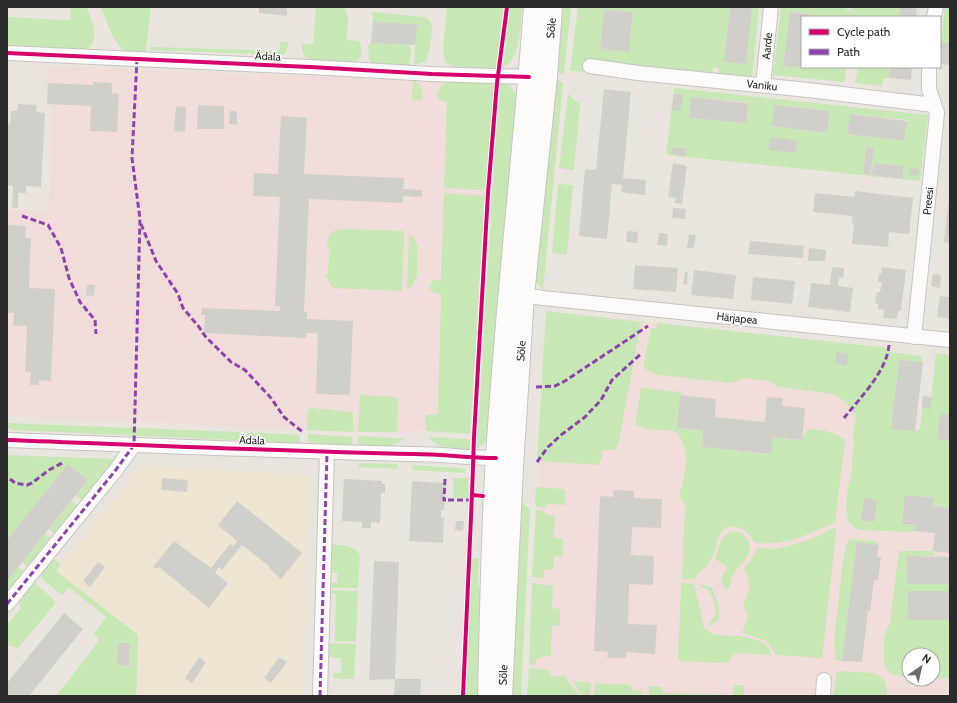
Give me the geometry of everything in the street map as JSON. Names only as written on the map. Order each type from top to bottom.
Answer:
[{"type":"main road","name":"Sõle","points":[[502,696],[513,467],[516,294],[534,7]]},
{"type":"main road","name":"Sõle","points":[[488,696],[496,458],[516,294],[547,77],[552,7]]},
{"type":"street","name":"Aarde","points":[[763,86],[771,7]]},
{"type":"street","name":"Ädala","points":[[7,53],[432,74],[529,77]]},
{"type":"street","name":"Vaniku","points":[[590,66],[638,73],[934,104]]},
{"type":"street","name":"Preesi","points":[[914,337],[937,119],[937,113],[930,89],[929,68]]},
{"type":"street","name":"Härjapea","points":[[516,294],[950,340]]},
{"type":"street","name":"Ädala","points":[[7,440],[496,458]]},
{"type":"street","points":[[7,604],[115,471],[134,445]]},
{"type":"street","points":[[320,696],[327,452]]},
{"type":"street","points":[[823,696],[824,680]]},
{"type":"shaded area","points":[[48,66],[494,83],[469,434],[426,431],[394,433],[353,432],[7,416],[7,209],[48,211],[52,111],[47,104]]},
{"type":"shaded area","points":[[546,311],[890,348],[880,455],[950,466],[950,696],[579,696],[530,694]]},
{"type":"shaded area","points":[[141,466],[308,475],[303,696],[136,696],[138,635],[56,571]]},
{"type":"green space","points":[[71,7],[87,7],[93,25],[95,36],[90,47],[84,52],[7,48],[7,17],[70,20]]},
{"type":"green space","points":[[101,7],[151,7],[146,50],[148,54],[131,53],[126,51],[118,44],[111,32]]},
{"type":"green space","points":[[316,7],[345,7],[348,17],[347,40],[359,41],[361,47],[360,56],[355,64],[314,61],[305,56],[301,44],[313,44]]},
{"type":"green space","points":[[447,7],[504,7],[496,69],[451,66],[445,62],[443,50]]},
{"type":"green space","points":[[510,7],[522,7],[520,32],[517,49],[514,56],[509,63],[503,67]]},
{"type":"green space","points":[[560,7],[571,7],[564,74],[553,70]]},
{"type":"green space","points":[[578,7],[730,7],[724,61],[745,64],[752,8],[745,7],[759,7],[751,78],[719,75],[719,68],[713,67],[712,74],[586,59],[584,72],[570,71]],"holes":[[[604,10],[633,13],[629,52],[600,49]]]},
{"type":"green space","points":[[781,7],[846,7],[845,9],[851,10],[851,7],[900,7],[899,15],[905,16],[810,16],[810,14],[790,12],[783,66],[801,68],[846,68],[845,82],[773,75]]},
{"type":"green space","points":[[945,7],[950,7],[950,43],[941,42]]},
{"type":"green space","points":[[372,12],[424,17],[429,20],[432,26],[431,43],[425,62],[414,65],[416,24],[373,22]]},
{"type":"green space","points":[[152,22],[151,47],[279,51],[280,42],[288,42],[287,49],[283,56],[282,54],[150,50]]},
{"type":"green space","points":[[370,43],[409,45],[411,52],[409,65],[372,64],[369,59],[368,46]]},
{"type":"green space","points":[[858,68],[890,68],[889,78],[883,78],[882,86],[855,83]]},
{"type":"green space","points":[[556,79],[563,83],[543,290],[534,280]]},
{"type":"green space","points":[[413,80],[421,88],[422,99],[412,101]]},
{"type":"green space","points":[[452,80],[494,83],[486,190],[444,188],[447,102],[441,101],[437,97],[438,91],[442,86]]},
{"type":"green space","points":[[499,83],[509,86],[518,101],[488,441],[477,448]]},
{"type":"green space","points":[[674,88],[928,115],[920,181],[666,155]],"holes":[[[691,97],[748,102],[746,123],[689,118]],[[774,105],[830,111],[827,133],[772,126]],[[850,114],[907,120],[904,141],[847,134]],[[770,137],[797,140],[768,150]],[[866,147],[874,148],[870,175],[863,174]],[[874,163],[904,166],[902,179],[873,175]]]},
{"type":"green space","points":[[568,94],[580,105],[574,170],[559,168]]},
{"type":"green space","points":[[558,184],[573,185],[567,255],[552,253]]},
{"type":"green space","points":[[444,193],[485,196],[469,434],[426,431],[425,418],[427,415],[438,414],[441,294],[433,292],[430,289],[430,286],[433,280],[441,280]]},
{"type":"green space","points":[[343,229],[404,231],[402,291],[335,288],[331,286],[325,274],[328,274],[329,245],[326,245],[328,238],[334,231]]},
{"type":"green space","points":[[409,234],[414,238],[417,245],[417,277],[412,286],[407,290]]},
{"type":"green space","points":[[546,311],[641,322],[618,446],[614,450],[602,450],[602,458],[598,465],[537,461]]},
{"type":"green space","points":[[658,323],[890,348],[890,352],[921,356],[923,362],[899,360],[891,428],[915,431],[920,429],[922,408],[930,409],[936,353],[950,355],[950,415],[940,414],[937,439],[950,441],[950,508],[933,506],[933,498],[906,495],[902,524],[915,525],[914,531],[862,530],[855,528],[848,521],[846,510],[848,485],[851,476],[854,442],[853,434],[856,415],[844,401],[833,394],[779,387],[767,381],[745,378],[731,383],[652,373],[643,366],[651,328],[656,328]]},
{"type":"green space","points":[[641,388],[681,392],[677,428],[703,430],[702,447],[770,454],[772,437],[802,440],[802,437],[809,429],[828,432],[845,440],[835,522],[816,531],[776,543],[755,543],[744,530],[736,527],[727,527],[720,534],[712,557],[707,566],[695,579],[682,579],[685,504],[679,496],[683,483],[686,463],[685,449],[677,432],[669,430],[652,430],[635,425]]},
{"type":"green space","points":[[360,395],[398,398],[397,432],[358,432]]},
{"type":"green space","points":[[311,408],[352,412],[353,432],[307,430],[308,411]]},
{"type":"green space","points":[[7,423],[289,434],[300,435],[300,443],[12,430],[7,427]]},
{"type":"green space","points":[[308,434],[352,437],[352,445],[308,442]]},
{"type":"green space","points":[[360,436],[404,439],[392,446],[359,445],[358,438]]},
{"type":"green space","points":[[429,437],[467,439],[470,440],[470,450],[443,447],[438,445]]},
{"type":"green space","points":[[7,455],[112,459],[114,462],[82,501],[76,496],[88,480],[68,464],[7,540]]},
{"type":"green space","points":[[359,463],[398,464],[397,469],[359,467]]},
{"type":"green space","points":[[411,465],[460,468],[465,469],[465,473],[412,470]]},
{"type":"green space","points":[[453,478],[468,478],[468,498],[453,497]]},
{"type":"green space","points":[[536,487],[563,489],[565,492],[565,505],[547,504],[545,508],[537,507],[535,504]]},
{"type":"green space","points":[[72,501],[78,505],[55,534],[49,529]]},
{"type":"green space","points":[[519,503],[522,503],[530,509],[521,696],[510,696]]},
{"type":"green space","points":[[536,510],[544,511],[546,515],[555,515],[554,538],[563,538],[563,557],[554,556],[553,569],[544,570],[544,578],[532,577]]},
{"type":"green space","points":[[833,528],[836,530],[836,533],[822,658],[775,655],[767,641],[742,633],[748,617],[743,604],[749,590],[748,577],[744,568],[751,560],[757,548],[772,549],[796,544],[819,536]]},
{"type":"green space","points":[[732,531],[739,532],[745,536],[750,546],[745,560],[732,576],[730,588],[726,590],[721,578],[727,569],[726,566],[715,559],[722,539]]},
{"type":"green space","points":[[45,534],[51,538],[28,567],[22,562]]},
{"type":"green space","points":[[852,539],[876,541],[879,545],[857,542],[842,661],[834,660],[836,656],[834,642],[843,560],[847,542]]},
{"type":"green space","points":[[333,544],[355,549],[360,555],[358,588],[327,588],[327,582],[337,583],[337,573],[328,572],[331,545]]},
{"type":"green space","points":[[899,551],[933,551],[934,556],[907,556],[907,583],[950,584],[950,591],[908,591],[907,620],[950,620],[950,679],[941,678],[941,647],[901,647],[901,676],[892,674],[887,670],[884,663],[884,637],[890,622]]},
{"type":"green space","points":[[51,557],[61,564],[56,571],[138,635],[136,696],[56,696],[99,641],[94,634],[106,617],[69,587],[62,595],[42,579],[40,571]],"holes":[[[118,643],[130,643],[129,666],[117,665]]]},
{"type":"green space","points":[[472,558],[479,558],[478,583],[483,612],[479,696],[466,696]]},
{"type":"green space","points":[[18,567],[25,571],[7,593],[7,581]]},
{"type":"green space","points":[[31,583],[36,584],[53,599],[55,604],[18,648],[7,645],[7,625],[21,608],[16,598]]},
{"type":"green space","points":[[532,583],[553,586],[552,608],[560,609],[560,626],[552,625],[551,655],[536,659],[536,665],[529,664]]},
{"type":"green space","points":[[681,583],[694,584],[704,627],[707,630],[717,634],[736,635],[758,640],[767,646],[771,655],[734,653],[728,663],[678,661]]},
{"type":"green space","points":[[698,584],[711,587],[717,602],[719,618],[709,627],[709,622],[715,616],[713,599],[709,591],[702,588]]},
{"type":"green space","points":[[327,590],[358,591],[356,642],[335,641],[336,594],[327,593]]},
{"type":"green space","points":[[324,643],[356,644],[354,679],[333,678],[333,673],[341,673],[341,658],[325,657]]},
{"type":"green space","points":[[529,668],[549,670],[549,676],[564,676],[579,695],[527,696]]},
{"type":"green space","points":[[837,671],[874,673],[878,675],[884,679],[887,688],[886,696],[833,696]]},
{"type":"green space","points":[[572,681],[591,683],[590,695],[582,695]]},
{"type":"green space","points":[[595,683],[631,685],[631,690],[641,691],[641,696],[594,695]]},
{"type":"green space","points":[[734,685],[744,685],[744,696],[649,696],[649,686],[662,687],[663,693],[733,695]]},
{"type":"building","points":[[259,7],[287,7],[287,16],[259,13]]},
{"type":"building","points":[[730,7],[752,8],[746,64],[724,62]]},
{"type":"building","points":[[900,7],[917,7],[916,16],[899,15]]},
{"type":"building","points":[[604,10],[633,12],[629,52],[600,49]]},
{"type":"building","points":[[790,12],[810,14],[810,16],[801,16],[801,68],[783,66]]},
{"type":"building","points":[[373,22],[417,24],[415,45],[371,43]]},
{"type":"building","points":[[941,42],[950,43],[950,65],[941,64]]},
{"type":"building","points":[[890,68],[912,68],[911,80],[889,78]]},
{"type":"building","points":[[93,82],[112,83],[112,93],[119,94],[117,132],[90,131],[91,106],[47,104],[48,83],[93,85]]},
{"type":"building","points":[[604,89],[631,92],[623,178],[646,180],[645,195],[621,192],[622,185],[612,184],[607,239],[579,236],[585,169],[596,170]]},
{"type":"building","points":[[674,94],[683,95],[681,111],[672,110]]},
{"type":"building","points":[[691,97],[748,103],[746,123],[689,118]]},
{"type":"building","points":[[18,104],[37,105],[36,112],[45,113],[41,187],[26,186],[26,193],[18,193],[18,208],[12,208],[13,186],[7,185],[7,123],[10,124],[11,111],[17,111]]},
{"type":"building","points":[[198,105],[224,106],[224,129],[197,129]]},
{"type":"building","points":[[774,105],[830,111],[827,133],[772,126]]},
{"type":"building","points":[[176,106],[186,107],[185,132],[174,131]]},
{"type":"building","points":[[230,111],[237,111],[237,125],[229,124]]},
{"type":"building","points":[[850,114],[907,121],[904,141],[847,134]]},
{"type":"building","points":[[281,116],[307,118],[304,174],[404,178],[403,189],[422,190],[422,197],[403,196],[403,203],[309,199],[304,312],[307,312],[307,319],[353,321],[350,395],[316,394],[318,333],[307,333],[306,338],[204,333],[205,315],[201,315],[202,308],[280,311],[280,306],[275,306],[280,197],[253,196],[254,173],[278,174]]},
{"type":"building","points":[[770,137],[797,140],[796,153],[768,150]]},
{"type":"building","points":[[672,147],[687,149],[685,157],[671,154]]},
{"type":"building","points":[[866,147],[874,148],[870,175],[863,174]]},
{"type":"building","points":[[673,163],[687,166],[682,204],[675,203],[676,198],[668,197]]},
{"type":"building","points":[[874,163],[904,166],[902,179],[872,175]]},
{"type":"building","points":[[910,167],[919,169],[918,176],[909,174]]},
{"type":"building","points":[[855,191],[913,198],[909,234],[889,232],[888,247],[852,244],[854,224],[852,223],[852,216],[813,212],[815,193],[854,197]]},
{"type":"building","points":[[950,198],[950,243],[944,242]]},
{"type":"building","points":[[673,208],[686,209],[685,219],[672,218]]},
{"type":"building","points":[[7,225],[26,226],[25,238],[31,238],[29,288],[55,289],[51,381],[39,380],[39,385],[30,385],[31,372],[25,372],[27,326],[13,326],[14,313],[7,313]]},
{"type":"building","points":[[627,231],[638,232],[637,243],[626,242]]},
{"type":"building","points":[[659,233],[668,234],[667,246],[657,245]]},
{"type":"building","points":[[689,234],[696,235],[694,248],[687,248]]},
{"type":"building","points":[[750,241],[804,246],[803,258],[748,254]]},
{"type":"building","points":[[809,248],[826,250],[825,261],[808,261]]},
{"type":"building","points":[[635,265],[678,268],[676,292],[633,289]]},
{"type":"building","points":[[832,267],[844,268],[843,278],[839,277],[838,286],[853,288],[850,312],[808,307],[811,283],[830,285]]},
{"type":"building","points":[[882,267],[906,270],[901,311],[898,311],[897,319],[883,318],[884,310],[878,309],[878,304],[875,303],[877,292],[880,292],[882,282],[878,282],[879,273],[881,274]]},
{"type":"building","points":[[694,270],[736,275],[733,299],[691,295]]},
{"type":"building","points":[[685,272],[688,272],[687,285],[683,284]]},
{"type":"building","points":[[933,274],[941,275],[940,288],[931,286]]},
{"type":"building","points":[[753,277],[795,281],[792,304],[751,300]]},
{"type":"building","points":[[87,285],[95,285],[94,296],[86,295]]},
{"type":"building","points":[[940,296],[950,297],[950,319],[937,317]]},
{"type":"building","points":[[836,352],[848,353],[847,365],[835,364]]},
{"type":"building","points":[[899,360],[923,362],[915,431],[891,429]]},
{"type":"building","points":[[680,395],[716,399],[715,417],[765,422],[767,397],[783,398],[782,406],[805,408],[802,440],[772,437],[771,454],[702,447],[703,430],[677,428]]},
{"type":"building","points":[[923,396],[932,397],[930,409],[922,408]]},
{"type":"building","points":[[940,414],[950,415],[950,441],[937,439]]},
{"type":"building","points":[[68,464],[88,480],[7,581],[7,540]]},
{"type":"building","points":[[162,478],[188,480],[187,492],[161,490]]},
{"type":"building","points":[[344,479],[382,481],[382,484],[385,484],[385,493],[381,493],[380,523],[371,522],[371,528],[362,528],[362,522],[342,521]]},
{"type":"building","points":[[412,481],[446,483],[444,510],[441,510],[441,518],[444,518],[443,543],[409,541]]},
{"type":"building","points":[[614,490],[634,491],[634,498],[662,499],[661,528],[632,527],[631,555],[654,556],[653,585],[629,584],[628,624],[657,625],[655,654],[626,652],[626,658],[607,658],[608,652],[594,651],[600,496],[613,497]]},
{"type":"building","points":[[905,495],[934,498],[933,506],[950,508],[950,553],[933,551],[935,533],[914,531],[915,525],[902,524]]},
{"type":"building","points":[[864,498],[877,500],[874,522],[861,520]]},
{"type":"building","points":[[237,501],[302,553],[281,579],[269,568],[270,567],[242,545],[222,570],[219,567],[215,573],[228,583],[209,608],[159,567],[157,569],[153,567],[174,541],[211,568],[230,544],[234,546],[237,541],[218,525]]},
{"type":"building","points":[[456,521],[464,521],[463,531],[455,530]]},
{"type":"building","points":[[857,542],[879,545],[877,557],[881,557],[878,581],[874,580],[870,611],[868,610],[862,662],[842,661]]},
{"type":"building","points":[[907,556],[950,557],[950,584],[907,584]]},
{"type":"building","points":[[374,561],[399,562],[395,679],[369,680]]},
{"type":"building","points":[[98,562],[105,567],[90,587],[83,581]]},
{"type":"building","points":[[908,591],[950,591],[950,620],[907,620]]},
{"type":"building","points":[[64,613],[83,629],[29,696],[7,696],[7,683]]},
{"type":"building","points":[[118,643],[130,643],[129,666],[117,665]]},
{"type":"building","points":[[199,657],[206,662],[192,683],[185,678]]},
{"type":"building","points":[[279,657],[287,662],[271,683],[264,678]]},
{"type":"building","points":[[395,679],[421,679],[420,696],[394,696]]},
{"type":"marked path","points":[[7,604],[115,471],[134,445],[140,219],[132,158],[137,59]]},
{"type":"marked path","points":[[22,216],[48,225],[61,248],[69,278],[80,302],[95,320],[96,334]]},
{"type":"marked path","points":[[141,224],[156,261],[178,294],[183,308],[205,336],[231,362],[245,370],[271,398],[284,417],[304,433]]},
{"type":"marked path","points":[[536,387],[555,386],[565,381],[648,326]]},
{"type":"marked path","points":[[844,418],[872,384],[883,365],[889,345]]},
{"type":"marked path","points":[[537,462],[548,447],[585,417],[601,400],[612,380],[642,353]]},
{"type":"marked path","points":[[320,696],[327,452]]},
{"type":"marked path","points":[[10,479],[15,483],[27,485],[62,463]]},
{"type":"marked path","points":[[445,479],[444,500],[446,500]]},
{"type":"marked path","points":[[448,500],[471,500]]},
{"type":"cycle path","points":[[472,495],[488,193],[497,83],[507,7]]},
{"type":"cycle path","points":[[7,53],[432,74],[529,77]]},
{"type":"cycle path","points":[[7,440],[261,450],[424,454],[496,458]]},
{"type":"cycle path","points":[[463,696],[472,495],[483,496]]}]
